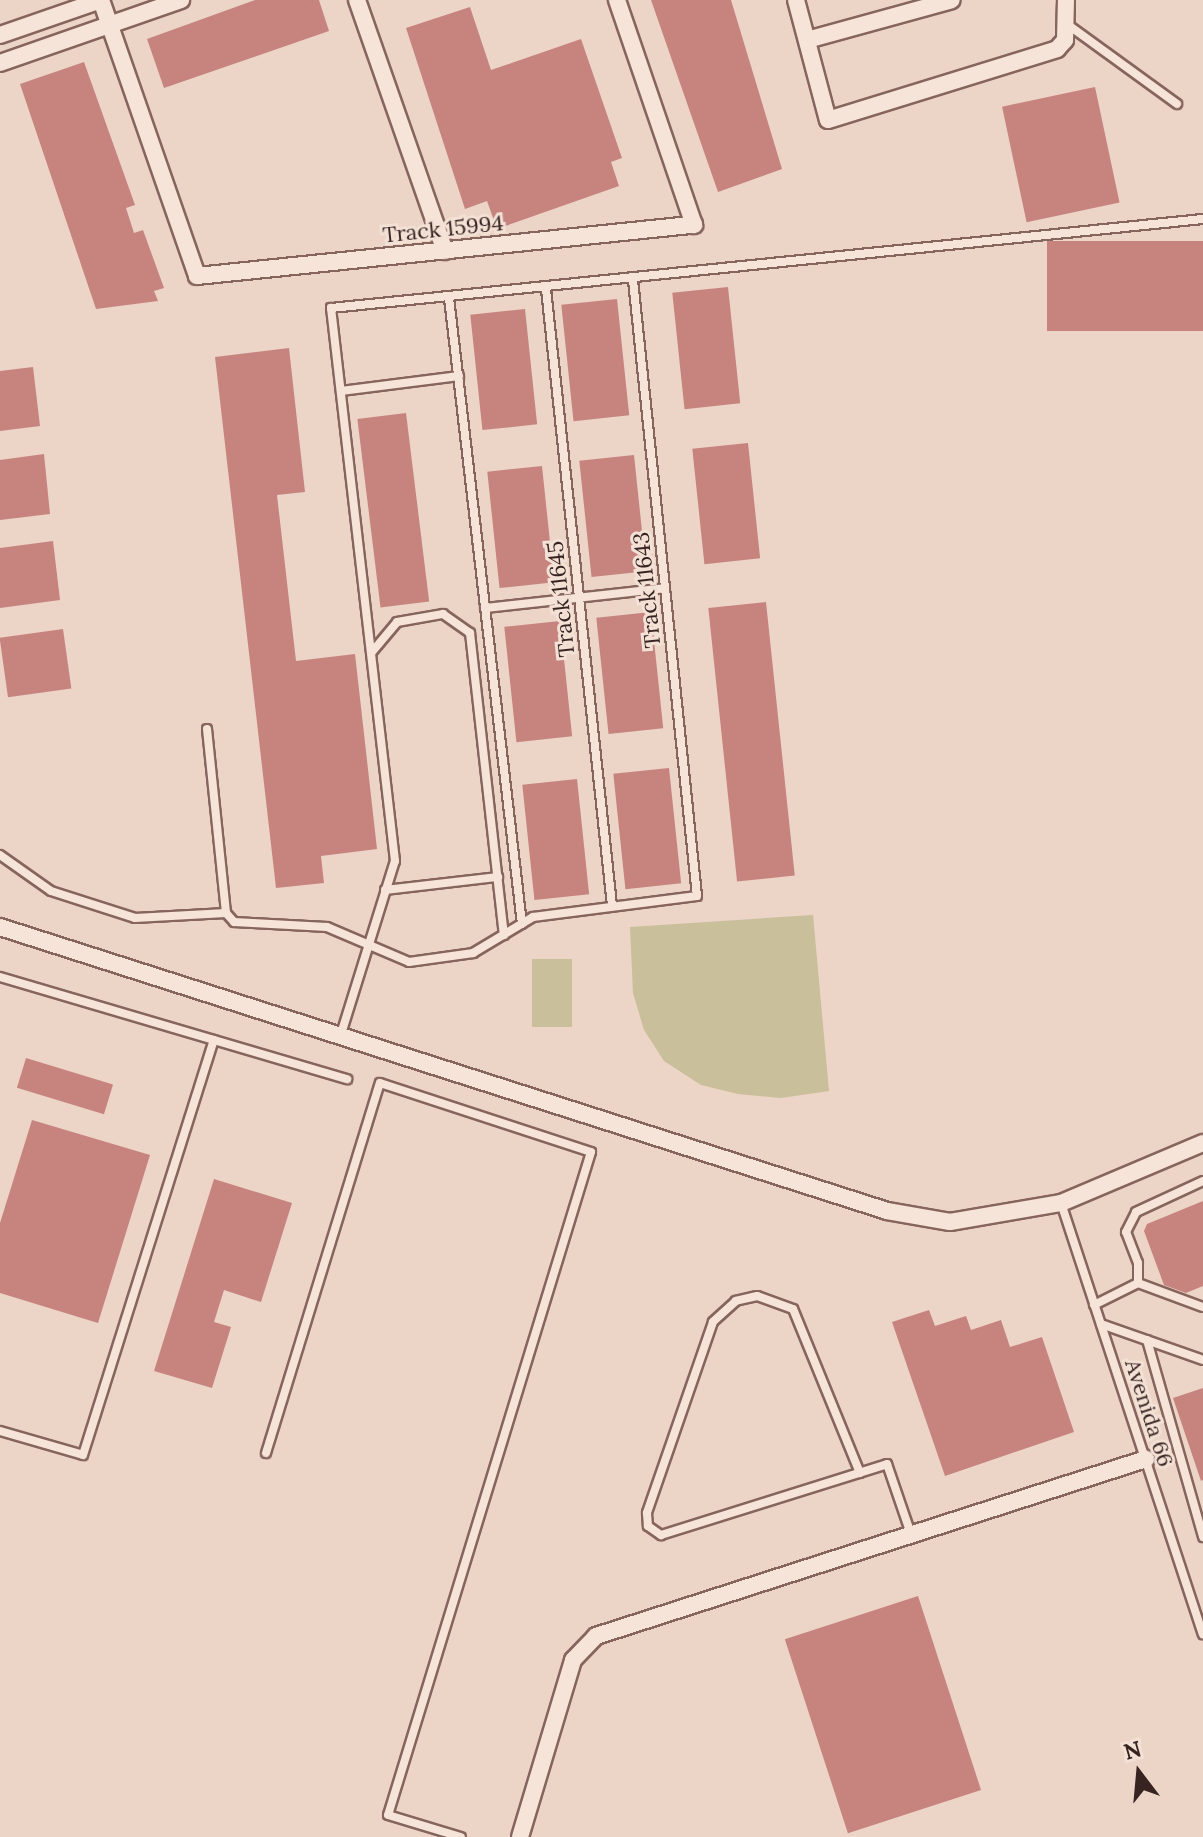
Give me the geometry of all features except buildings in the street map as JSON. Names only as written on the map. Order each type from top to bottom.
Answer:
[{"type":"street","points":[[0,35],[101,0],[110,25]]},
{"type":"street","points":[[0,63],[181,0]]},
{"type":"street","points":[[357,0],[445,251]]},
{"type":"street","name":"Track 15994","points":[[110,25],[197,276],[694,225],[617,0]]},
{"type":"street","points":[[796,0],[828,120],[1057,49],[1065,40],[1066,0]]},
{"type":"street","points":[[807,40],[952,0]]},
{"type":"street","points":[[0,927],[887,1211],[950,1222],[1061,1203],[1203,1143]]},
{"type":"street","points":[[520,1837],[581,1647],[596,1636],[1146,1459]]},
{"type":"lane","points":[[1067,24],[1177,104]]},
{"type":"lane","points":[[341,1034],[395,861],[331,308],[546,289],[1203,219]]},
{"type":"lane","name":"Track 11643","points":[[612,906],[697,896],[633,280]]},
{"type":"lane","name":"Track 11645","points":[[546,289],[612,906]]},
{"type":"lane","points":[[449,298],[522,924]]},
{"type":"lane","points":[[341,391],[459,376]]},
{"type":"lane","points":[[485,608],[665,588]]},
{"type":"lane","points":[[372,652],[397,622],[443,614],[470,633],[504,935]]},
{"type":"lane","points":[[207,729],[226,913]]},
{"type":"lane","points":[[0,855],[51,891],[135,918],[226,913],[246,926],[327,927],[409,962],[473,953],[533,917],[612,906]]},
{"type":"lane","points":[[385,890],[498,877]]},
{"type":"lane","points":[[0,977],[347,1079]]},
{"type":"lane","points":[[0,1431],[83,1455],[214,1040]]},
{"type":"lane","points":[[266,1453],[380,1083],[591,1152],[388,1815],[461,1837]]},
{"type":"lane","points":[[1138,1283],[1138,1263],[1126,1232],[1129,1222],[1136,1212],[1203,1181]]},
{"type":"lane","name":"Avenida 66","points":[[1061,1203],[1203,1634]]},
{"type":"lane","points":[[1094,1305],[1138,1283],[1203,1307]]},
{"type":"lane","points":[[860,1473],[793,1309],[757,1296],[736,1301],[713,1322],[647,1513],[648,1526],[661,1535],[860,1473],[887,1464],[911,1535]]},
{"type":"lane","points":[[1101,1324],[1203,1360]]},
{"type":"lane","points":[[1147,1340],[1203,1537]]},
{"type":"shaded area","points":[[813,915],[829,1091],[781,1098],[738,1094],[701,1085],[664,1061],[644,1030],[633,993],[630,927]]},
{"type":"shaded area","points":[[532,959],[572,959],[572,1027],[532,1027]]}]
